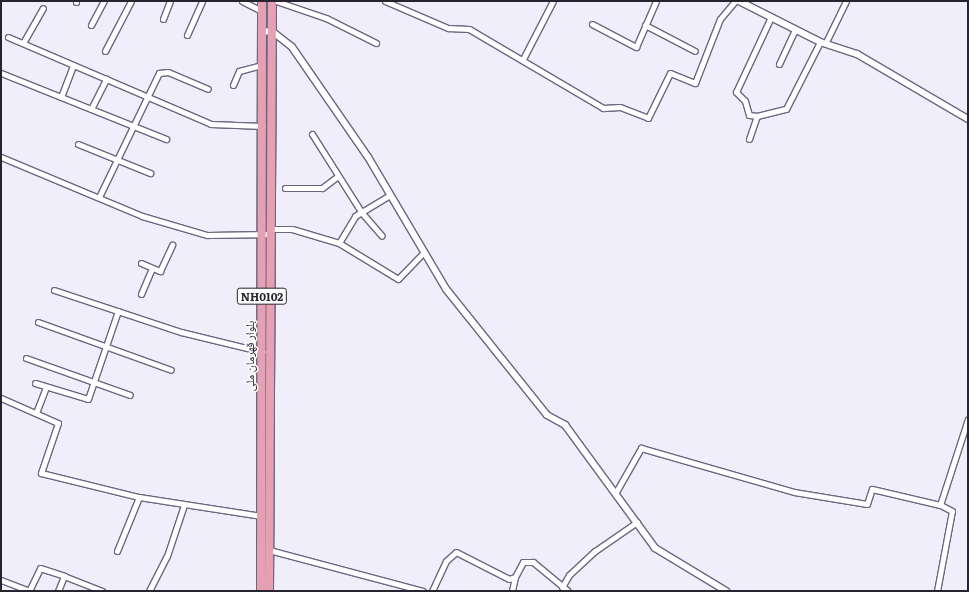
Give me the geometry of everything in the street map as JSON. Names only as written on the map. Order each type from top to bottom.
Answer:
[{"type":"highway","name":"بلوار قهرمان ملی","points":[[262,1],[263,126],[268,233]]},
{"type":"highway","name":"بلوار قهرمان ملی","points":[[261,591],[273,32],[272,1]]},
{"type":"highway","name":"بلوار قهرمان ملی","points":[[266,353],[269,591]]},
{"type":"street","points":[[91,25],[104,1]]},
{"type":"street","points":[[105,51],[131,1]]},
{"type":"street","points":[[163,18],[170,1]]},
{"type":"street","points":[[187,35],[202,1]]},
{"type":"street","points":[[242,1],[262,11]]},
{"type":"street","points":[[276,1],[326,18],[376,43]]},
{"type":"street","points":[[385,1],[448,28],[469,29],[523,58],[541,74],[583,99],[603,108],[620,108],[648,118],[670,73],[692,85],[695,83],[720,19],[735,1]]},
{"type":"street","points":[[523,58],[553,1]]},
{"type":"street","points":[[592,24],[636,47],[656,1]]},
{"type":"street","points":[[739,1],[770,19],[823,42],[857,54],[968,119]]},
{"type":"street","points":[[770,19],[736,92],[745,101],[749,115],[758,116],[786,109],[846,1]]},
{"type":"street","points":[[23,43],[43,8]]},
{"type":"street","points":[[645,25],[695,51]]},
{"type":"street","points":[[779,64],[795,30]]},
{"type":"street","points":[[262,31],[273,32],[292,47],[344,119],[446,289],[547,415],[565,425],[616,492],[655,548],[726,591]]},
{"type":"street","points":[[8,37],[106,79],[148,95],[211,124],[263,126]]},
{"type":"street","points":[[61,97],[73,65]]},
{"type":"street","points":[[233,85],[239,71],[262,65]]},
{"type":"street","points":[[99,197],[132,125],[159,73],[163,72],[208,89]]},
{"type":"street","points":[[1,73],[166,139]]},
{"type":"street","points":[[91,109],[106,79]]},
{"type":"street","points":[[750,139],[758,116]]},
{"type":"street","points":[[312,134],[362,213],[382,236]]},
{"type":"street","points":[[78,144],[150,174]]},
{"type":"street","points":[[1,157],[142,216],[206,235],[268,233],[292,229],[339,242],[398,279],[424,252]]},
{"type":"street","points":[[285,188],[322,188],[338,176]]},
{"type":"street","points":[[339,242],[355,216],[390,195]]},
{"type":"street","points":[[141,263],[152,268],[161,269],[172,245]]},
{"type":"street","points":[[141,294],[152,268]]},
{"type":"street","points":[[54,290],[181,332],[266,353]]},
{"type":"street","points":[[35,383],[86,400],[95,383],[118,311]]},
{"type":"street","points":[[38,322],[171,370]]},
{"type":"street","points":[[26,358],[130,395]]},
{"type":"street","points":[[36,413],[46,387]]},
{"type":"street","points":[[1,398],[58,423],[41,473],[139,497],[262,516]]},
{"type":"street","points":[[940,505],[968,419]]},
{"type":"street","points":[[616,492],[641,448],[794,492],[867,504],[872,489],[940,505],[952,510],[937,591]]},
{"type":"street","points":[[117,551],[139,497]]},
{"type":"street","points":[[149,591],[167,556],[184,505]]},
{"type":"street","points":[[562,587],[569,575],[595,551],[637,522]]},
{"type":"street","points":[[269,550],[423,591]]},
{"type":"street","points":[[432,591],[446,562],[456,552],[509,579],[515,577]]},
{"type":"street","points":[[512,591],[515,577],[526,560],[533,562],[568,591]]},
{"type":"street","points":[[1,580],[29,591],[40,568],[100,590]]},
{"type":"street","points":[[58,591],[64,576]]}]
